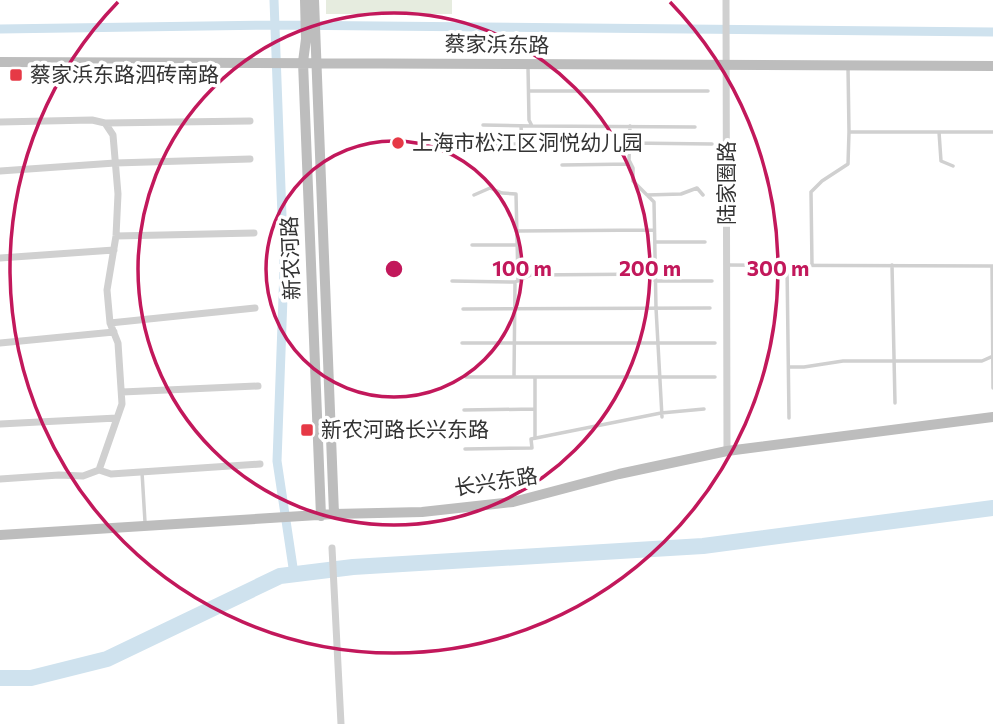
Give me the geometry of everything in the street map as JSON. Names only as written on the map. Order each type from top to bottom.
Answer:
[{"type":"street","name":"新农河路","points":[[305,0],[316,62],[334,514]]},
{"type":"street","name":"新农河路","points":[[310,17],[314,0]]},
{"type":"street","name":"陆家圈路","points":[[726,0],[727,451]]},
{"type":"street","name":"新农河路","points":[[311,40],[303,62],[321,516]]},
{"type":"street","name":"蔡家浜东路","points":[[0,62],[993,66]]},
{"type":"street","points":[[0,122],[250,121]]},
{"type":"street","points":[[99,470],[122,404],[118,343],[110,323],[107,290],[116,236],[118,194],[113,135],[105,123]]},
{"type":"street","points":[[0,171],[115,163],[250,159]]},
{"type":"street","points":[[116,236],[254,233]]},
{"type":"street","points":[[0,258],[114,250]]},
{"type":"street","points":[[110,323],[255,308]]},
{"type":"street","points":[[0,343],[114,332]]},
{"type":"street","points":[[122,392],[258,386]]},
{"type":"street","name":"长兴东路","points":[[0,535],[334,514],[422,512],[513,502],[619,474],[727,451],[993,417]]},
{"type":"street","points":[[0,424],[117,418]]},
{"type":"street","points":[[0,479],[83,476],[99,470],[111,474],[261,464]]},
{"type":"street","points":[[332,548],[341,724]]},
{"type":"lane","points":[[528,65],[529,120],[532,126]]},
{"type":"lane","points":[[812,265],[811,192],[822,181],[848,164],[848,65]]},
{"type":"lane","points":[[529,91],[708,91]]},
{"type":"lane","points":[[484,125],[695,127]]},
{"type":"lane","points":[[485,144],[522,144],[521,126]]},
{"type":"lane","points":[[630,126],[629,160],[633,181],[654,202],[661,415]]},
{"type":"lane","points":[[849,131],[993,132]]},
{"type":"lane","points":[[939,132],[941,161],[953,166]]},
{"type":"lane","points":[[629,143],[712,144]]},
{"type":"lane","points":[[562,165],[631,164]]},
{"type":"lane","points":[[474,195],[490,188],[502,193],[516,194],[514,377]]},
{"type":"lane","points":[[647,195],[681,194],[697,188],[703,195]]},
{"type":"lane","points":[[516,231],[654,230]]},
{"type":"lane","points":[[655,242],[705,242]]},
{"type":"lane","points":[[472,245],[517,245]]},
{"type":"lane","points":[[727,265],[992,266],[993,388]]},
{"type":"lane","points":[[787,265],[789,418]]},
{"type":"lane","points":[[892,265],[895,403]]},
{"type":"lane","points":[[453,281],[517,282],[531,275],[655,274]]},
{"type":"lane","points":[[655,281],[712,281]]},
{"type":"lane","points":[[463,309],[710,308]]},
{"type":"lane","points":[[462,343],[715,343]]},
{"type":"lane","points":[[789,367],[804,368],[844,361],[982,361],[993,356]]},
{"type":"lane","points":[[466,377],[715,377]]},
{"type":"lane","points":[[535,377],[535,438]]},
{"type":"lane","points":[[464,410],[535,410]]},
{"type":"lane","points":[[465,449],[531,448],[531,439],[535,438],[704,410]]},
{"type":"lane","points":[[142,472],[145,526]]},
{"type":"shaded area","points":[[326,0],[452,0],[452,14],[326,14]]},
{"type":"waterway","points":[[274,0],[284,270],[277,461],[294,574]]},
{"type":"waterway","points":[[0,29],[274,25],[993,32]]},
{"type":"waterway","points":[[0,678],[31,678],[107,659],[280,576],[353,567],[703,546],[993,508]]},
{"type":"place","name":"蔡家浜东路泗砖南路","points":[[16,75]]},
{"type":"place","name":"上海市松江区洞悦幼儿园","points":[[398,143]]},
{"type":"place","name":"新农河路长兴东路","points":[[307,430]]}]
